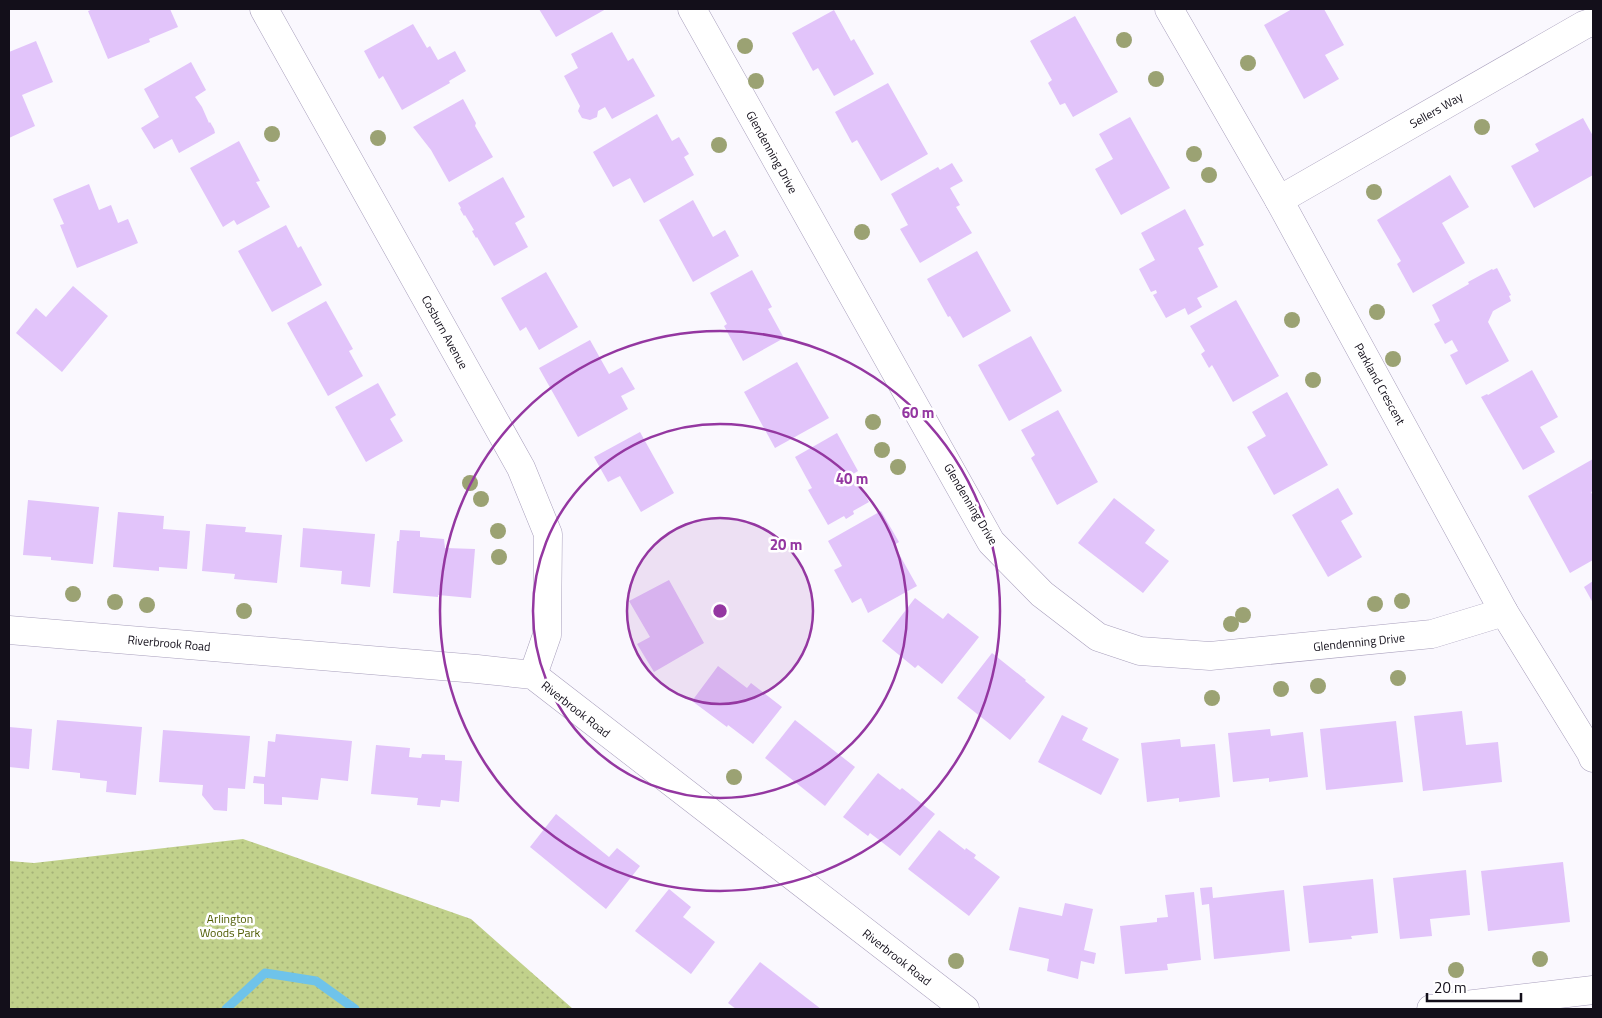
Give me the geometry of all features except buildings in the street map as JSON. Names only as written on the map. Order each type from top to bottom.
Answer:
[{"type":"street","name":"Cosburn Avenue","points":[[264,9],[521,468],[548,534],[547,635],[533,675]]},
{"type":"street","name":"Glendenning Drive","points":[[692,9],[991,542],[1042,594],[1098,636],[1140,651],[1210,656],[1432,634],[1504,612]]},
{"type":"street","name":"Parkland Crescent","points":[[1169,9],[1279,200],[1504,612],[1593,758]]},
{"type":"street","name":"Sellers Way","points":[[1279,200],[1584,25],[1593,22]]},
{"type":"street","name":"Riverbrook Road","points":[[9,630],[533,675],[965,1009]]},
{"type":"street","points":[[1431,1009],[1593,990]]},
{"type":"green space","name":"Arlington Woods Park","points":[[243,839],[471,919],[573,1009],[9,1009],[9,861],[34,863]]},
{"type":"waterway","points":[[226,1009],[265,973],[316,981],[355,1009]]}]
